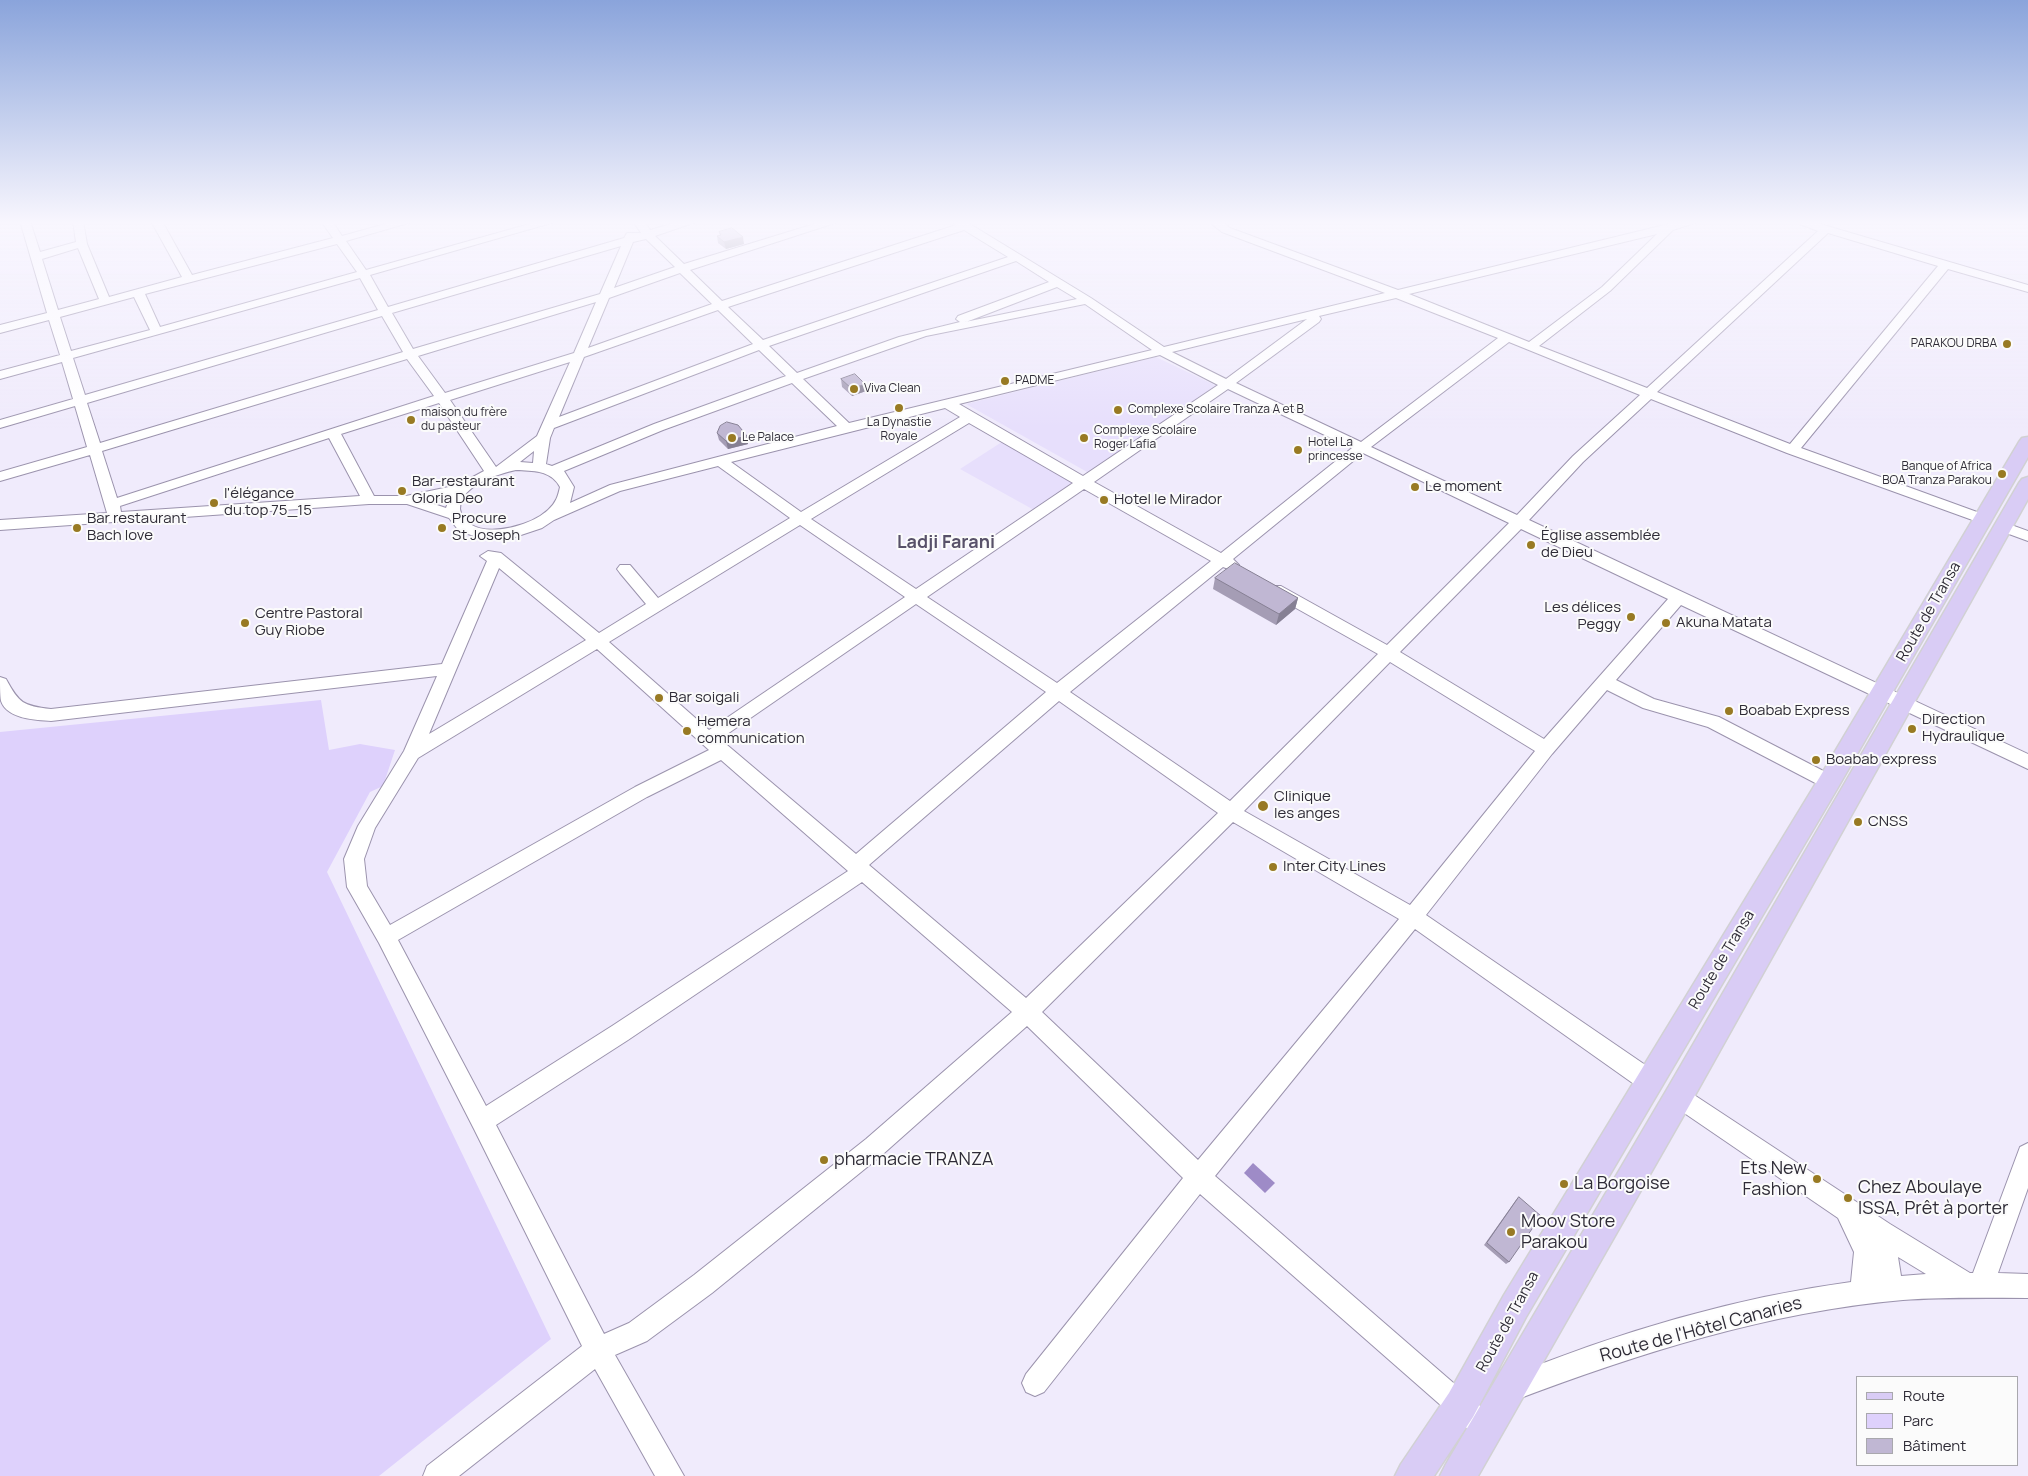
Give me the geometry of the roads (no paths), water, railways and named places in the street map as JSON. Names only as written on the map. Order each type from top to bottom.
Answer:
[{"type":"main road","name":"Route de Transa","points":[[1458,1476],[1679,1096],[1892,698],[1987,534],[2028,442]]},
{"type":"main road","name":"Route de Transa","points":[[1987,534],[2028,484]]},
{"type":"main road","name":"Route de Transa","points":[[1412,1476],[1461,1405],[1509,1317],[1829,782],[1892,698]]},
{"type":"street","points":[[46,290],[114,511]]},
{"type":"street","points":[[101,290],[105,301]]},
{"type":"street","points":[[0,329],[149,290]]},
{"type":"street","points":[[0,375],[303,290]]},
{"type":"street","points":[[372,290],[410,354],[497,470]]},
{"type":"street","points":[[0,424],[462,290]]},
{"type":"street","points":[[538,466],[546,431],[607,290]]},
{"type":"street","points":[[0,477],[604,296],[619,290]]},
{"type":"street","points":[[705,290],[846,428]]},
{"type":"street","points":[[114,511],[334,432],[579,355],[766,290]]},
{"type":"street","points":[[921,290],[761,345],[546,431],[497,470],[476,479],[463,489],[453,506],[454,515],[460,525],[473,532],[492,557],[598,641],[859,869],[1027,1012],[1200,1177],[1486,1428]]},
{"type":"street","points":[[956,325],[963,318],[1039,290]]},
{"type":"street","points":[[1069,290],[1087,300],[1161,352],[1226,385],[2028,762]]},
{"type":"street","points":[[1386,290],[1792,450],[1987,534],[2028,536]]},
{"type":"street","points":[[473,532],[507,534],[525,530],[554,514],[615,488],[846,428],[1322,314],[1414,290]]},
{"type":"street","points":[[1530,347],[1605,290]]},
{"type":"street","points":[[437,1476],[598,1350],[638,1332],[703,1284],[874,1147],[1027,1012],[1231,812],[1578,459],[1760,290]]},
{"type":"street","points":[[1792,450],[1925,290]]},
{"type":"street","points":[[138,293],[157,332]]},
{"type":"street","points":[[553,471],[590,454],[795,377],[956,325],[971,325],[1087,300]]},
{"type":"street","points":[[386,937],[641,792],[716,745],[917,596],[1226,385],[1322,314]]},
{"type":"street","points":[[482,1121],[612,1038],[859,869],[1058,692],[1361,448],[1508,338]]},
{"type":"street","points":[[947,403],[1247,574]]},
{"type":"street","points":[[412,753],[969,417]]},
{"type":"street","points":[[334,432],[369,500]]},
{"type":"street","points":[[719,460],[799,518],[917,596],[1231,812],[1413,918],[1649,1081]]},
{"type":"street","points":[[497,470],[538,466],[553,471],[564,479],[568,490],[564,502],[554,514]]},
{"type":"street","points":[[568,490],[615,488]]},
{"type":"street","points":[[0,525],[114,511],[406,500],[463,489]]},
{"type":"street","points":[[406,500],[454,515]]},
{"type":"street","points":[[507,534],[492,557],[448,669],[412,753],[367,826],[354,860],[357,887],[386,937],[482,1121],[598,1350],[670,1476]]},
{"type":"street","points":[[625,569],[656,606]]},
{"type":"street","points":[[1264,583],[1388,653],[1546,749]]},
{"type":"street","points":[[1035,1383],[1200,1177],[1413,918],[1546,749],[1678,598]]},
{"type":"street","points":[[0,683],[10,704],[24,713],[50,715],[448,669]]},
{"type":"street","points":[[1605,682],[1649,704],[1713,722],[1829,782]]},
{"type":"street","points":[[1679,1096],[1881,1233],[1974,1286],[2028,1155]]},
{"type":"street","points":[[1845,1208],[1862,1236],[1868,1256],[1868,1268],[1860,1293]]},
{"type":"street","points":[[1881,1233],[1889,1271],[1886,1289]]},
{"type":"street","name":"Route de l'Hôtel Canaries","points":[[1508,1390],[1554,1372],[1678,1333],[1810,1300],[1886,1289],[2028,1286]]},
{"type":"street","points":[[1509,1317],[1513,1330],[1530,1354],[1542,1365],[1554,1372]]},
{"type":"place","name":"PARAKOU DRBA","points":[[2007,344]]},
{"type":"place","name":"PADME","points":[[1005,381]]},
{"type":"place","name":"Viva Clean","points":[[854,389]]},
{"type":"place","name":"La Dynastie Royale","points":[[899,408]]},
{"type":"place","name":"Complexe Scolaire Tranza A et B","points":[[1118,410]]},
{"type":"place","name":"maison du frère du pasteur","points":[[411,420]]},
{"type":"place","name":"Le Palace","points":[[732,438]]},
{"type":"place","name":"Complexe Scolaire Roger Lafia","points":[[1084,438]]},
{"type":"place","name":"Hotel La princesse","points":[[1298,450]]},
{"type":"place","name":"Banque of Africa BOA Tranza Parakou","points":[[2002,474]]},
{"type":"place","name":"Le moment","points":[[1415,487]]},
{"type":"place","name":"Bar-restaurant Gloria Deo","points":[[402,491]]},
{"type":"place","name":"Hotel le Mirador","points":[[1104,500]]},
{"type":"place","name":"l'élégance du top 75_15","points":[[214,503]]},
{"type":"place","name":"Bar restaurant Bach love","points":[[77,528]]},
{"type":"place","name":"Procure St Joseph","points":[[442,528]]},
{"type":"place","name":"Église assemblée de Dieu","points":[[1531,545]]},
{"type":"place","name":"Les délices Peggy","points":[[1631,617]]},
{"type":"place","name":"Centre Pastoral Guy Riobe","points":[[245,623]]},
{"type":"place","name":"Akuna Matata","points":[[1666,623]]},
{"type":"place","name":"Bar soigali","points":[[659,698]]},
{"type":"place","name":"Boabab Express","points":[[1729,711]]},
{"type":"place","name":"Direction Hydraulique","points":[[1912,729]]},
{"type":"place","name":"Hemera communication","points":[[687,731]]},
{"type":"place","name":"Boabab express","points":[[1816,760]]},
{"type":"place","name":"Clinique les anges","points":[[1263,806]]},
{"type":"place","name":"CNSS","points":[[1858,822]]},
{"type":"place","name":"Inter City Lines","points":[[1273,867]]},
{"type":"place","name":"pharmacie TRANZA","points":[[824,1160]]},
{"type":"place","name":"Ets New Fashion","points":[[1817,1179]]},
{"type":"place","name":"La Borgoise","points":[[1564,1184]]},
{"type":"place","name":"Chez Aboulaye ISSA, Prêt à porter","points":[[1848,1198]]},
{"type":"place","name":"Moov Store Parakou","points":[[1511,1232]]},
{"type":"district","name":"Ladji Farani","points":[[946,543]]}]
